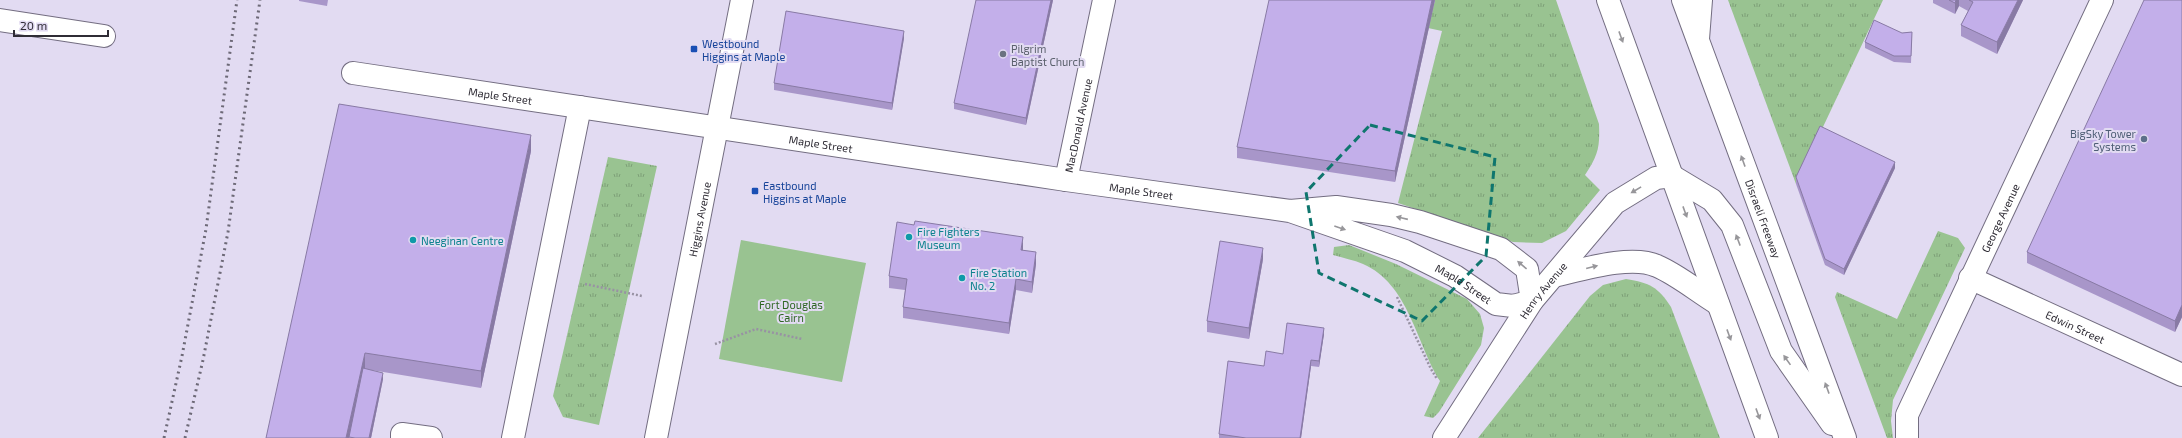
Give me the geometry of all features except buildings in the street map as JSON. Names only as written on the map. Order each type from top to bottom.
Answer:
[{"type":"street","name":"Higgins Avenue","points":[[656,438],[742,0]]},
{"type":"street","name":"MacDonald Avenue","points":[[1066,180],[1104,0]]},
{"type":"street","points":[[1608,0],[1767,438]]},
{"type":"street","name":"Disraeli Freeway","points":[[1683,0],[1845,438]]},
{"type":"street","points":[[1698,39],[1701,0]]},
{"type":"street","name":"George Avenue","points":[[1907,438],[1907,415],[1970,278],[2102,0]]},
{"type":"street","points":[[0,20],[104,36]]},
{"type":"street","name":"Maple Street","points":[[353,73],[1066,180],[1290,211],[1405,251],[1455,276],[1496,304],[1513,306],[1532,301],[1527,269],[1501,249],[1420,222],[1391,215],[1336,207],[1290,211]]},
{"type":"street","points":[[513,438],[580,107]]},
{"type":"street","points":[[1672,176],[1712,200],[1732,225],[1781,351],[1842,438]]},
{"type":"street","name":"Henry Avenue","points":[[1444,438],[1532,301],[1614,203],[1656,178],[1672,176]]},
{"type":"street","points":[[1554,276],[1608,264],[1629,262],[1656,265],[1718,304]]},
{"type":"street","name":"Edwin Street","points":[[1970,278],[2182,375]]},
{"type":"street","points":[[402,438],[402,434],[430,438]]},
{"type":"path","points":[[585,284],[642,296]]},
{"type":"path","points":[[1398,297],[1431,370],[1437,378]]},
{"type":"path","points":[[716,344],[756,329],[802,340]]},
{"type":"highlighted area","points":[[1370,125],[1495,157],[1486,256],[1422,321],[1319,273],[1306,192]]},
{"type":"green space","points":[[1435,0],[1556,0],[1599,124],[1597,151],[1593,162],[1585,175],[1600,190],[1566,231],[1542,243],[1513,242],[1398,203],[1442,31],[1428,28]]},
{"type":"green space","points":[[1728,0],[1883,0],[1796,184]]},
{"type":"green space","points":[[608,157],[657,166],[599,425],[563,417],[553,396]]},
{"type":"green space","points":[[1938,231],[1958,238],[1965,248],[1893,400],[1891,421],[1893,438],[1887,438],[1835,297],[1837,292],[1897,319]]},
{"type":"green space","name":"Fort Douglas Cairn","points":[[741,240],[866,263],[842,382],[719,359]]},
{"type":"green space","points":[[1349,245],[1396,264],[1467,299],[1480,314],[1484,328],[1481,345],[1439,412],[1433,418],[1424,416],[1440,381],[1410,316],[1391,285],[1379,273],[1363,264],[1333,255],[1334,247]]},
{"type":"green space","points":[[1626,279],[1641,282],[1653,287],[1662,295],[1671,307],[1720,438],[1478,438],[1590,296],[1603,285]]},
{"type":"railway","points":[[164,438],[182,356],[206,229],[237,0]]},
{"type":"railway","points":[[185,438],[203,360],[228,232],[260,0]]},
{"type":"place","name":"Westbound Higgins at Maple","points":[[694,49]]},
{"type":"place","name":"Pilgrim Baptist Church","points":[[1003,54]]},
{"type":"place","name":"BigSky Tower Systems","points":[[2144,139]]},
{"type":"place","name":"Eastbound Higgins at Maple","points":[[755,191]]},
{"type":"place","name":"Fire Fighters Museum","points":[[909,237]]},
{"type":"place","name":"Neeginan Centre","points":[[413,240]]},
{"type":"place","name":"Fire Station No. 2","points":[[962,278]]}]
